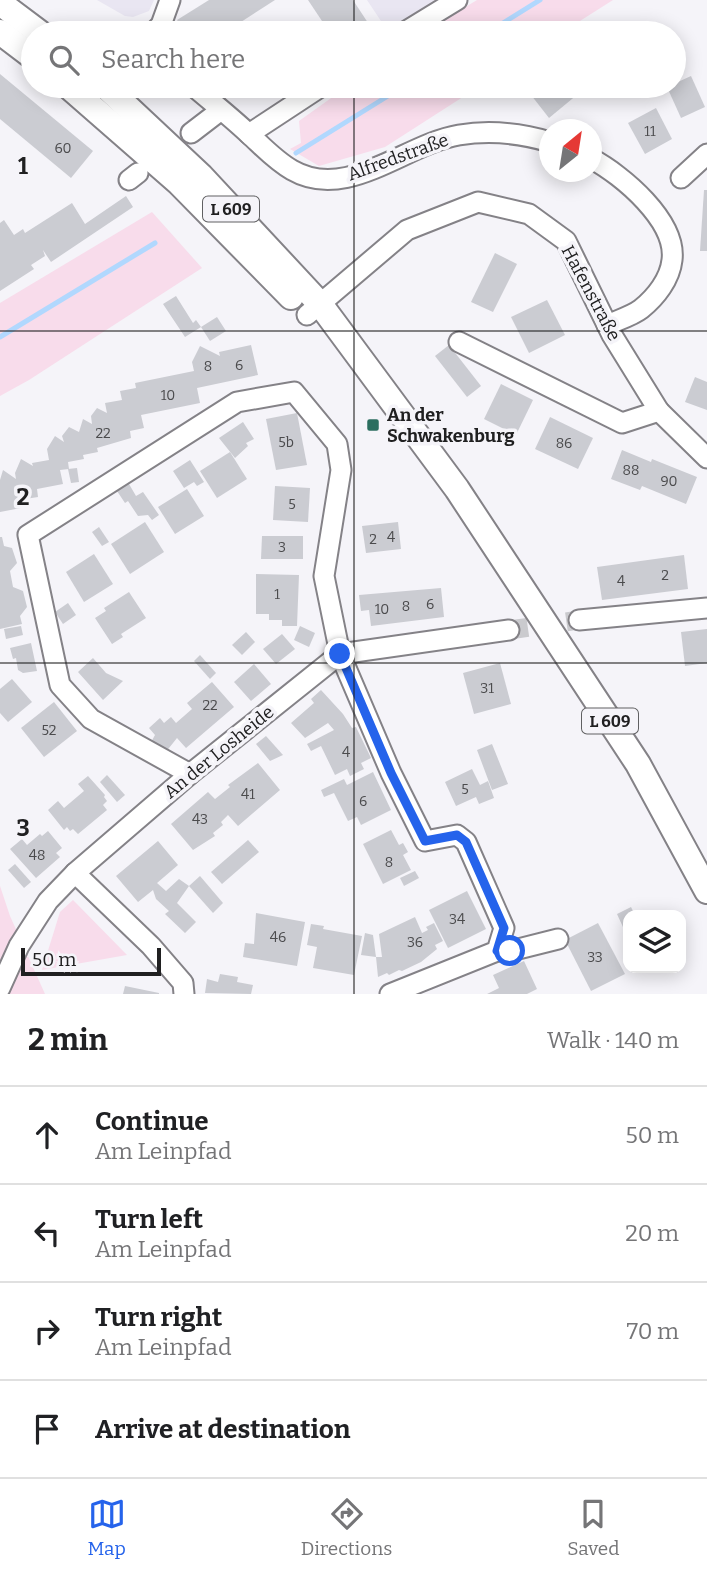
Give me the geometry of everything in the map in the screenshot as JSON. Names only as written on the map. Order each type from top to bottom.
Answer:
[{"type":"main road","points":[[0,3],[24,21]]},
{"type":"main road","points":[[0,32],[21,48]]},
{"type":"main road","name":"L 609","points":[[82,98],[179,183],[313,310]]},
{"type":"main road","name":"L 609","points":[[118,98],[201,176],[457,488],[638,764],[707,891]]},
{"type":"street","points":[[162,21],[170,0]]},
{"type":"street","points":[[423,21],[457,0]]},
{"type":"street","name":"Alfredstraße","points":[[207,98],[292,170],[319,180],[348,177],[424,145],[458,135],[499,132],[539,140]]},
{"type":"street","points":[[249,134],[304,98]]},
{"type":"street","points":[[191,133],[221,110]]},
{"type":"street","points":[[681,178],[707,154]]},
{"type":"street","points":[[602,165],[642,198],[659,218],[669,240],[673,258],[668,276],[655,296],[639,310],[607,325]]},
{"type":"street","name":"Hafenstraße","points":[[313,310],[407,230],[478,202],[529,214],[566,241],[607,325],[659,411],[707,458]]},
{"type":"street","points":[[460,342],[622,423],[659,411]]},
{"type":"street","points":[[190,774],[91,719],[60,685],[28,535],[237,402],[294,391],[337,444],[341,470],[324,576],[340,654],[391,773],[425,841],[457,835],[466,842],[504,928],[497,951]]},
{"type":"street","points":[[579,620],[707,608]]},
{"type":"street","points":[[340,654],[509,630]]},
{"type":"street","name":"An der Losheide","points":[[0,988],[19,946],[48,901],[75,873],[190,774],[340,654]]},
{"type":"street","points":[[75,873],[151,946],[183,983],[184,994]]},
{"type":"street","points":[[390,994],[497,951],[510,951],[558,939]]},
{"type":"shaded area","points":[[97,0],[154,0],[149,11],[133,17],[125,16]]},
{"type":"shaded area","points":[[367,0],[444,0],[409,21],[381,21]]},
{"type":"shaded area","points":[[477,0],[613,0],[580,21],[443,21]]},
{"type":"shaded area","points":[[331,98],[461,98],[385,147],[319,166],[290,149],[301,143],[299,121]]},
{"type":"shaded area","points":[[152,212],[202,268],[0,396],[0,303]]},
{"type":"shaded area","points":[[0,886],[10,916],[45,994],[0,994]]},
{"type":"shaded area","points":[[73,900],[127,955],[42,970],[60,912]]},
{"type":"building","points":[[209,0],[275,0],[243,21],[177,20]]},
{"type":"building","points":[[308,0],[353,0],[367,21],[322,21]]},
{"type":"building","points":[[0,74],[21,91],[21,98],[29,98],[93,151],[71,178],[0,119]]},
{"type":"building","points":[[691,76],[705,107],[681,118],[672,98],[686,98],[686,78]]},
{"type":"building","points":[[533,98],[573,98],[549,118]]},
{"type":"building","points":[[656,108],[672,139],[645,154],[628,123]]},
{"type":"building","points":[[704,190],[707,190],[707,251],[700,251]]},
{"type":"building","points":[[126,196],[133,207],[51,262],[43,250],[45,256],[31,265],[34,269],[0,291],[0,223],[4,220],[14,235],[23,229],[25,233],[72,203],[85,224]]},
{"type":"building","points":[[495,253],[517,264],[493,312],[471,302]]},
{"type":"building","points":[[176,296],[193,323],[196,320],[201,327],[185,337],[163,304]]},
{"type":"building","points":[[547,300],[565,335],[529,353],[511,317]]},
{"type":"building","points":[[217,317],[226,331],[210,341],[201,327]]},
{"type":"building","points":[[251,345],[258,375],[197,388],[200,403],[141,415],[144,428],[130,431],[131,438],[97,448],[98,452],[83,455],[84,459],[68,462],[69,469],[60,470],[63,484],[37,489],[38,497],[19,500],[21,508],[0,512],[0,480],[3,470],[16,479],[15,473],[21,459],[33,466],[32,463],[49,460],[47,449],[55,436],[64,442],[62,436],[69,427],[79,432],[83,419],[92,424],[91,416],[97,408],[107,413],[105,403],[122,400],[120,391],[136,388],[135,383],[194,371],[192,362],[200,346],[220,356],[219,352]]},
{"type":"building","points":[[449,345],[481,386],[467,397],[435,356]]},
{"type":"building","points":[[695,377],[707,382],[707,410],[685,402]]},
{"type":"building","points":[[501,384],[533,400],[516,435],[484,419]]},
{"type":"building","points":[[297,413],[307,465],[276,470],[266,419]]},
{"type":"building","points":[[550,417],[593,438],[578,469],[535,449]]},
{"type":"building","points":[[243,422],[254,439],[246,443],[248,446],[235,458],[219,438]]},
{"type":"building","points":[[622,450],[697,477],[686,504],[642,486],[640,490],[611,479]]},
{"type":"building","points":[[230,452],[247,479],[217,498],[200,471]]},
{"type":"building","points":[[190,460],[204,482],[197,486],[194,482],[184,488],[173,471]]},
{"type":"building","points":[[77,468],[79,482],[71,483],[68,469]]},
{"type":"building","points":[[129,484],[136,496],[143,492],[159,515],[152,520],[148,515],[138,516],[128,501],[125,503],[117,491]]},
{"type":"building","points":[[275,486],[310,488],[308,522],[273,520]]},
{"type":"building","points":[[187,489],[204,516],[175,534],[158,507]]},
{"type":"building","points":[[145,522],[164,552],[130,574],[111,544]]},
{"type":"building","points":[[398,522],[401,549],[366,553],[362,526]]},
{"type":"building","points":[[99,527],[109,542],[102,546],[92,532]]},
{"type":"building","points":[[262,536],[303,536],[303,559],[261,559]]},
{"type":"building","points":[[0,537],[4,546],[12,548],[17,563],[10,571],[13,587],[23,591],[27,607],[20,616],[22,624],[0,629]]},
{"type":"building","points":[[94,554],[113,584],[84,602],[66,572]]},
{"type":"building","points":[[684,555],[688,589],[602,600],[597,567]]},
{"type":"building","points":[[256,574],[299,575],[297,626],[282,626],[282,620],[269,620],[269,614],[256,614]]},
{"type":"building","points":[[441,588],[444,617],[371,626],[369,610],[361,611],[359,595]]},
{"type":"building","points":[[129,592],[146,618],[121,634],[123,637],[112,644],[95,618],[106,611],[104,608]]},
{"type":"building","points":[[68,603],[76,615],[63,624],[55,612]]},
{"type":"building","points":[[21,626],[23,635],[6,639],[4,629]]},
{"type":"building","points":[[300,626],[315,633],[309,647],[294,640]]},
{"type":"building","points":[[707,629],[707,663],[685,666],[681,632]]},
{"type":"building","points":[[246,632],[255,642],[242,655],[232,645]]},
{"type":"building","points":[[282,634],[295,649],[276,664],[263,649]]},
{"type":"building","points":[[31,643],[37,671],[23,673],[18,670],[16,658],[13,659],[10,648]]},
{"type":"building","points":[[200,655],[216,673],[210,679],[194,661]]},
{"type":"building","points":[[93,658],[106,673],[123,681],[103,700],[78,672]]},
{"type":"building","points":[[500,663],[511,704],[474,714],[463,673]]},
{"type":"building","points":[[254,664],[271,684],[251,701],[234,682]]},
{"type":"building","points":[[12,679],[32,702],[8,722],[0,713],[0,689]]},
{"type":"building","points":[[212,682],[234,707],[186,748],[177,738],[165,753],[150,744],[155,735],[149,728],[160,718],[164,723],[171,717],[176,723],[192,709],[187,703]]},
{"type":"building","points":[[321,690],[352,728],[356,727],[371,758],[361,763],[364,769],[350,776],[347,769],[335,775],[321,746],[311,751],[307,744],[334,730],[328,723],[305,738],[291,723],[314,703],[311,699]]},
{"type":"building","points":[[54,702],[77,731],[44,757],[21,728]]},
{"type":"building","points":[[266,736],[283,755],[270,761],[256,744]]},
{"type":"building","points":[[492,744],[508,784],[492,790],[477,750]]},
{"type":"building","points":[[258,763],[280,790],[238,826],[228,815],[221,822],[223,825],[213,833],[215,836],[193,850],[171,824],[208,792],[215,799],[230,787],[228,785]]},
{"type":"building","points":[[472,769],[480,785],[488,781],[494,798],[479,804],[476,797],[456,806],[445,782]]},
{"type":"building","points":[[373,772],[391,810],[361,825],[357,817],[348,821],[334,793],[324,797],[321,790],[344,779],[347,785]]},
{"type":"building","points":[[107,775],[125,795],[117,802],[100,782]]},
{"type":"building","points":[[88,776],[105,795],[107,801],[103,805],[107,810],[78,834],[67,827],[64,830],[48,810],[58,801],[64,808],[84,791],[78,784]]},
{"type":"building","points":[[391,830],[399,845],[403,843],[408,852],[403,855],[411,870],[383,884],[363,844]]},
{"type":"building","points":[[48,831],[62,848],[56,853],[60,857],[36,878],[10,849],[22,839],[27,845]]},
{"type":"building","points":[[248,840],[259,852],[222,884],[211,872]]},
{"type":"building","points":[[158,841],[178,865],[157,883],[166,891],[179,879],[189,886],[177,903],[196,922],[185,933],[165,914],[169,911],[156,899],[153,890],[138,902],[116,876]]},
{"type":"building","points":[[15,864],[31,882],[24,888],[8,870]]},
{"type":"building","points":[[415,871],[419,878],[404,886],[400,878]]},
{"type":"building","points":[[200,876],[223,903],[213,913],[189,886]]},
{"type":"building","points":[[467,891],[486,929],[448,948],[429,910]]},
{"type":"building","points":[[623,911],[623,927],[617,914]]},
{"type":"building","points":[[256,913],[305,922],[297,966],[243,957],[245,943],[254,944]]},
{"type":"building","points":[[415,917],[422,933],[434,923],[443,941],[435,945],[437,949],[421,962],[402,971],[378,977],[376,957],[382,957],[379,934]]},
{"type":"building","points":[[598,923],[625,974],[591,991],[565,940]]},
{"type":"building","points":[[311,924],[324,926],[323,929],[362,936],[354,975],[313,968],[317,947],[307,945]]},
{"type":"building","points":[[365,933],[373,935],[376,957],[361,955]]},
{"type":"building","points":[[524,961],[537,989],[527,994],[487,994],[499,988],[493,975]]},
{"type":"building","points":[[220,974],[238,977],[237,982],[253,985],[251,994],[205,993],[207,979],[218,982]]},
{"type":"building","points":[[125,986],[159,993],[159,994],[123,994]]},
{"type":"waterway","points":[[506,21],[540,0]]},
{"type":"waterway","points":[[296,153],[385,98]]},
{"type":"waterway","points":[[0,337],[155,243]]},
{"type":"tunnel","points":[[509,630],[579,620]]},
{"type":"place","name":"An der Schwakenburg","points":[[373,425]]},
{"type":"route","points":[[340,654],[391,773],[425,841],[457,835],[466,842],[504,928],[497,951],[510,951]]}]
